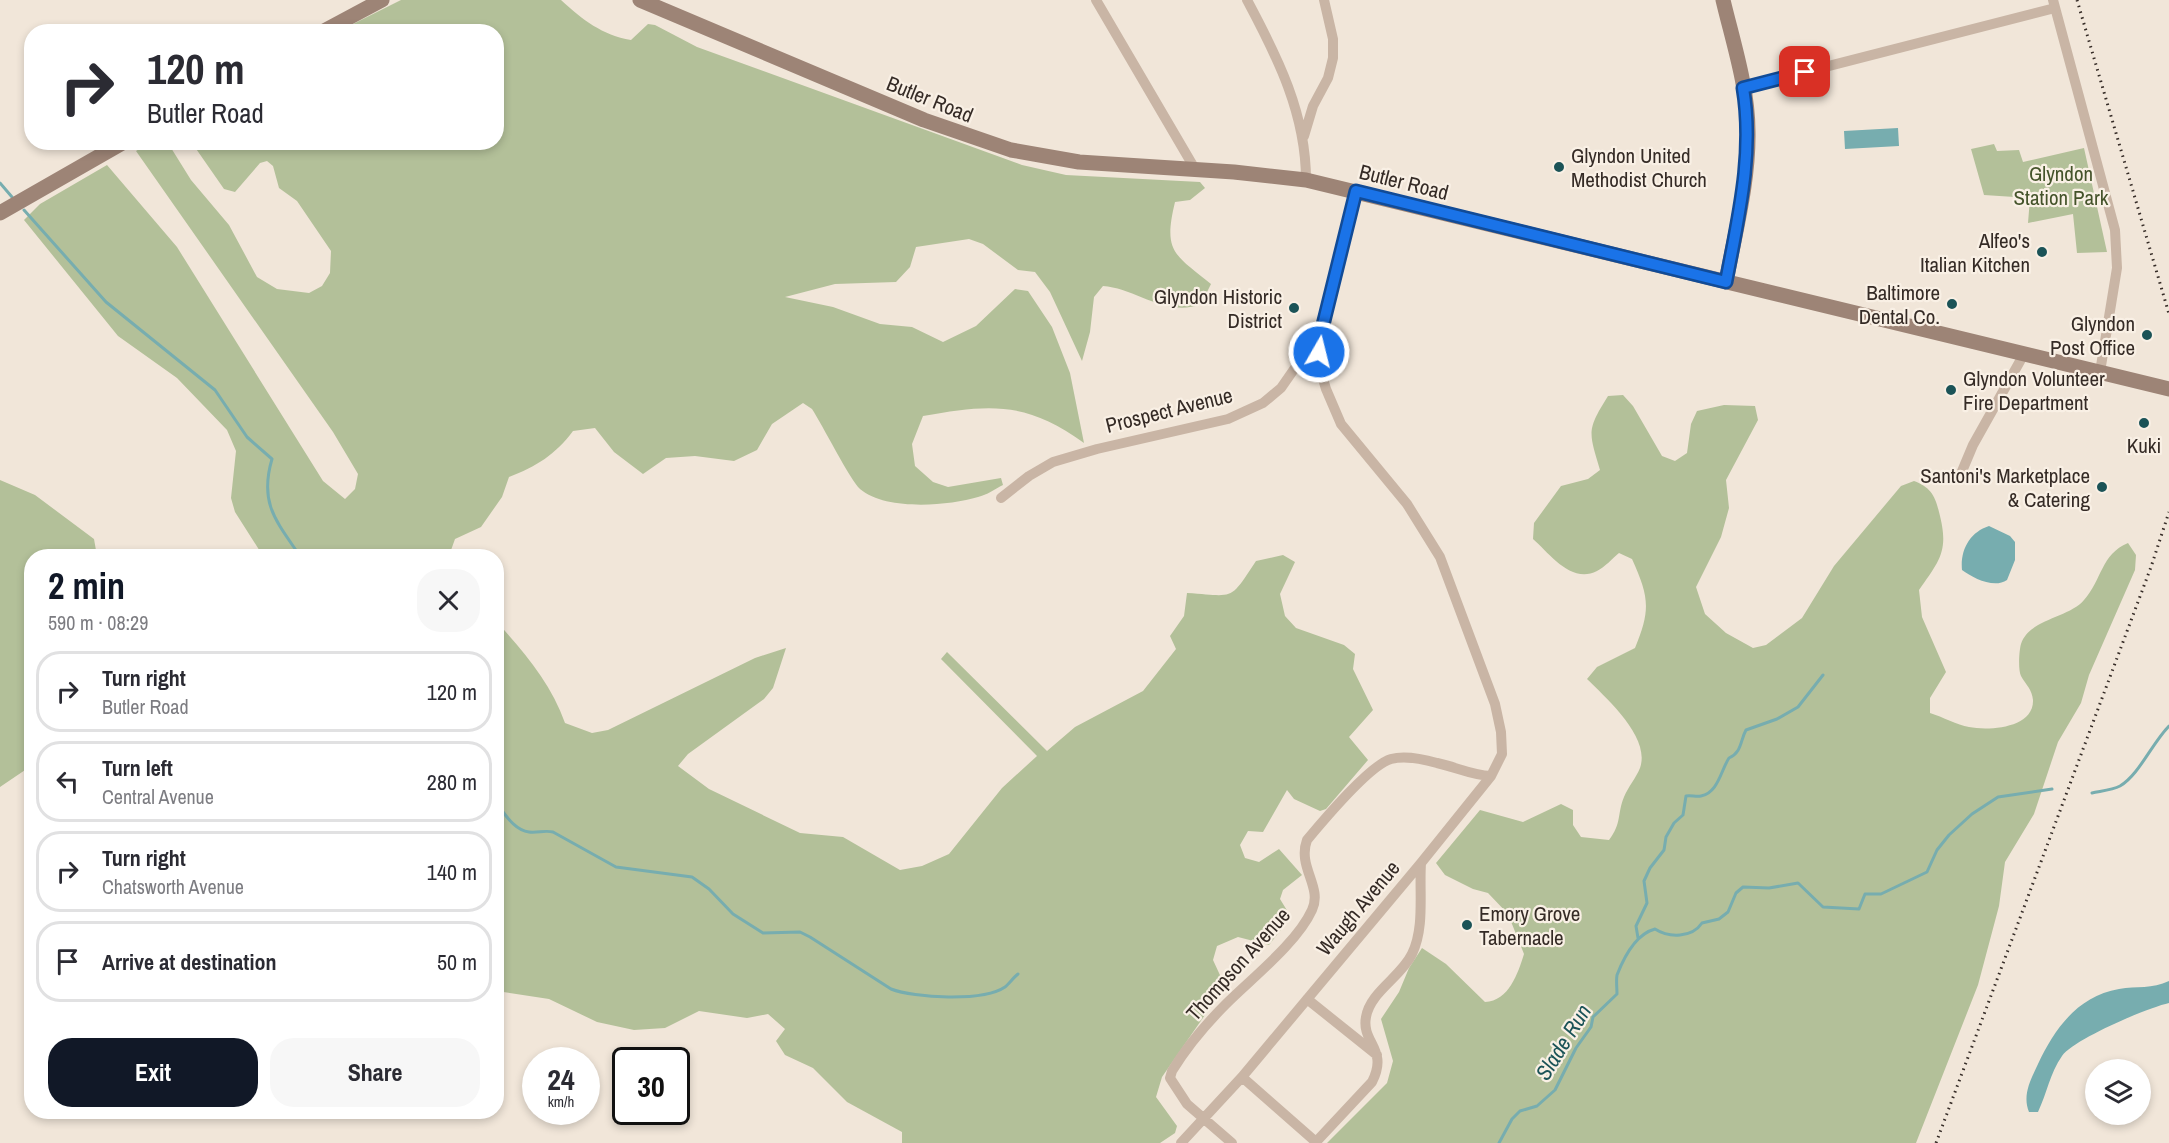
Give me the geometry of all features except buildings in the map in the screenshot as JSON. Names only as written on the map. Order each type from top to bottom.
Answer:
[{"type":"main road","points":[[337,24],[382,0]]},
{"type":"main road","name":"Butler Road","points":[[640,0],[763,54],[984,143],[1042,157],[1079,162],[1306,180],[2169,389]]},
{"type":"main road","points":[[1723,0],[1748,120],[1748,147],[1726,282]]},
{"type":"main road","points":[[0,213],[110,150]]},
{"type":"street","points":[[1096,0],[1195,170]]},
{"type":"street","points":[[1247,0],[1293,96],[1304,136],[1306,180]]},
{"type":"street","points":[[1304,136],[1313,106],[1328,78],[1334,58],[1333,39],[1324,0]]},
{"type":"street","points":[[1743,88],[2054,4],[2107,196],[2116,240],[2114,296],[2100,372]]},
{"type":"street","points":[[1322,329],[1356,191]]},
{"type":"street","name":"Prospect Avenue","points":[[1000,498],[1029,476],[1053,462],[1097,449],[1228,419],[1263,404],[1289,378],[1322,329]]},
{"type":"street","name":"Waugh Avenue","points":[[1180,1143],[1242,1077],[1421,863],[1491,776],[1502,754],[1501,732],[1483,674],[1467,625],[1440,557],[1407,504],[1354,441],[1333,409],[1320,369],[1322,329]]},
{"type":"street","points":[[1960,476],[1973,446],[2024,354]]},
{"type":"street","name":"Thompson Avenue","points":[[1205,1118],[1180,1097],[1170,1078],[1177,1064],[1226,1004],[1256,978],[1311,913],[1316,893],[1305,861],[1304,849],[1307,840],[1371,771],[1389,759],[1400,758],[1439,763],[1470,774],[1491,776]]},
{"type":"street","points":[[1242,1077],[1315,1142],[1372,1082],[1379,1064],[1378,1055],[1365,1027],[1365,1020],[1371,1004],[1411,957],[1417,942],[1420,924],[1421,863]]},
{"type":"street","points":[[1306,999],[1378,1055]]},
{"type":"street","points":[[1205,1118],[1232,1143]]},
{"type":"green space","points":[[401,0],[561,0],[585,20],[621,38],[631,40],[648,24],[655,25],[697,47],[1022,165],[1066,175],[1200,182],[1205,188],[1190,200],[1175,202],[1170,232],[1171,242],[1180,258],[1211,284],[1201,304],[1188,307],[1163,305],[1103,286],[1094,297],[1090,332],[1082,361],[1050,292],[1035,272],[1018,270],[983,244],[969,239],[916,247],[910,267],[896,282],[835,284],[785,297],[833,307],[880,324],[912,327],[943,342],[976,326],[1015,289],[1028,291],[1052,327],[1070,373],[1084,443],[1044,419],[1007,409],[968,409],[923,416],[912,444],[915,466],[933,482],[948,487],[1001,478],[1003,485],[981,496],[951,503],[918,505],[885,501],[871,496],[855,484],[812,409],[803,403],[772,424],[757,450],[734,461],[695,456],[666,458],[643,474],[614,452],[595,428],[573,431],[545,459],[509,477],[502,497],[481,527],[455,539],[451,549],[259,549],[235,512],[231,498],[236,451],[227,430],[177,378],[118,336],[24,220],[40,204],[107,165],[177,247],[323,481],[345,499],[355,489],[358,474],[333,432],[136,151],[172,150],[191,180],[229,225],[257,277],[277,289],[309,293],[322,286],[330,273],[331,251],[297,201],[279,188],[273,166],[267,161],[260,163],[235,192],[224,189],[197,150],[504,150],[504,24],[353,24]]},
{"type":"green space","name":"Glyndon Station Park","points":[[1994,144],[1997,151],[2019,150],[2023,162],[2084,148],[2107,252],[2077,253],[2073,214],[2028,223],[2030,198],[1984,195],[1971,149]]},
{"type":"green space","points":[[1623,395],[1633,406],[1662,456],[1675,461],[1687,453],[1691,424],[1697,411],[1724,405],[1755,406],[1758,420],[1726,480],[1729,508],[1721,537],[1696,587],[1705,614],[1726,633],[1753,648],[1766,645],[1802,618],[1834,566],[1901,486],[1914,481],[1928,489],[1934,496],[1937,506],[1942,525],[1943,545],[1938,562],[1919,590],[1922,617],[1946,672],[1930,698],[1930,713],[1960,725],[1998,728],[2009,726],[2026,717],[2033,700],[2019,669],[2020,647],[2025,636],[2040,624],[2069,611],[2084,600],[2107,561],[2119,548],[2128,543],[2136,555],[2135,570],[2089,675],[2081,703],[2058,742],[2034,814],[2005,862],[1999,906],[1978,985],[1916,1143],[1327,1143],[1387,1083],[1393,1061],[1381,1019],[1399,992],[1409,968],[1422,948],[1446,964],[1485,1002],[1500,997],[1515,977],[1524,954],[1508,914],[1488,893],[1473,889],[1445,875],[1436,863],[1480,810],[1523,822],[1561,804],[1573,810],[1573,825],[1581,837],[1609,840],[1618,823],[1624,797],[1640,768],[1642,756],[1633,731],[1615,707],[1587,679],[1597,667],[1635,648],[1640,635],[1646,613],[1646,603],[1642,583],[1632,559],[1619,553],[1597,571],[1578,574],[1562,566],[1533,539],[1534,523],[1561,486],[1588,479],[1600,470],[1592,439],[1593,425],[1608,396]]},
{"type":"green space","points":[[0,480],[35,495],[94,539],[96,549],[24,549],[24,771],[0,787]]},
{"type":"green space","points":[[1283,555],[1295,562],[1280,594],[1285,616],[1296,628],[1344,645],[1355,654],[1353,669],[1373,710],[1349,737],[1368,760],[1326,809],[1320,811],[1294,799],[1287,790],[1263,832],[1248,831],[1240,845],[1245,858],[1259,862],[1279,849],[1302,875],[1283,890],[1280,899],[1291,917],[1269,945],[1238,937],[1217,946],[1213,960],[1225,986],[1162,1077],[1156,1097],[1177,1126],[1175,1133],[1160,1143],[902,1143],[902,1132],[847,1102],[813,1068],[785,1055],[776,1041],[785,1029],[768,1014],[747,1018],[699,1011],[665,1028],[634,1030],[597,1022],[549,999],[504,992],[504,630],[544,681],[565,723],[592,733],[608,730],[755,658],[786,648],[773,688],[764,699],[688,754],[678,766],[709,789],[800,833],[843,837],[900,870],[922,866],[949,854],[1002,788],[1037,756],[941,659],[947,652],[1047,751],[1075,727],[1143,691],[1176,649],[1170,636],[1184,616],[1187,593],[1229,594],[1241,584],[1256,561]]},
{"type":"water","points":[[1898,128],[1899,146],[1845,149],[1844,131]]},
{"type":"water","points":[[1989,526],[2010,536],[2015,542],[2015,560],[2007,580],[2002,582],[1990,583],[1962,570],[1963,556],[1968,543],[1976,533]]},
{"type":"water","points":[[2169,981],[2169,1003],[2112,1025],[2069,1049],[2054,1069],[2038,1112],[2029,1112],[2026,1099],[2033,1075],[2060,1026],[2080,1006],[2104,993]]},
{"type":"waterway","points":[[0,183],[12,197]]},
{"type":"waterway","points":[[24,210],[106,302],[215,390],[247,437],[272,459],[268,474],[269,500],[277,522],[295,549]]},
{"type":"waterway","points":[[1638,938],[1636,926],[1647,903],[1644,881],[1650,868],[1664,850],[1666,837],[1674,823],[1683,815],[1686,796],[1707,794],[1715,786],[1729,758],[1739,749],[1746,730],[1777,719],[1798,707],[1823,675]]},
{"type":"waterway","name":"Slade Run","points":[[2092,793],[2120,786],[2127,781],[2169,726]]},
{"type":"waterway","name":"Slade Run","points":[[1499,1143],[1512,1119],[1520,1111],[1537,1106],[1555,1090],[1576,1048],[1591,1027],[1593,1017],[1617,994],[1617,975],[1627,954],[1636,941],[1648,932],[1655,929],[1673,935],[1692,932],[1702,923],[1719,919],[1728,912],[1736,893],[1743,887],[1769,888],[1798,883],[1823,907],[1859,909],[1865,894],[1881,894],[1927,872],[1937,850],[1949,835],[1972,814],[1998,797],[2052,789]]},
{"type":"waterway","points":[[504,813],[524,831],[553,832],[616,867],[692,877],[709,889],[733,914],[763,933],[800,932],[891,989],[915,995],[965,997],[995,992],[1005,987],[1018,974]]},
{"type":"railway","points":[[2077,0],[2169,314]]},
{"type":"railway","points":[[1936,1143],[2151,567],[2169,512]]},
{"type":"place","name":"Glyndon United Methodist Church","points":[[1559,167]]},
{"type":"place","name":"Alfeo's Italian Kitchen","points":[[2042,252]]},
{"type":"place","name":"Baltimore Dental Co.","points":[[1952,304]]},
{"type":"place","name":"Glyndon Historic District","points":[[1294,308]]},
{"type":"place","name":"Glyndon Post Office","points":[[2147,335]]},
{"type":"place","name":"Glyndon Volunteer Fire Department","points":[[1951,390]]},
{"type":"place","name":"Kuki","points":[[2144,423]]},
{"type":"place","name":"Santoni's Marketplace & Catering","points":[[2102,487]]},
{"type":"place","name":"Emory Grove Tabernacle","points":[[1467,925]]},
{"type":"route","points":[[1319,352],[1322,329],[1356,191],[1726,282],[1748,147],[1749,131],[1743,88],[1805,72]]}]
